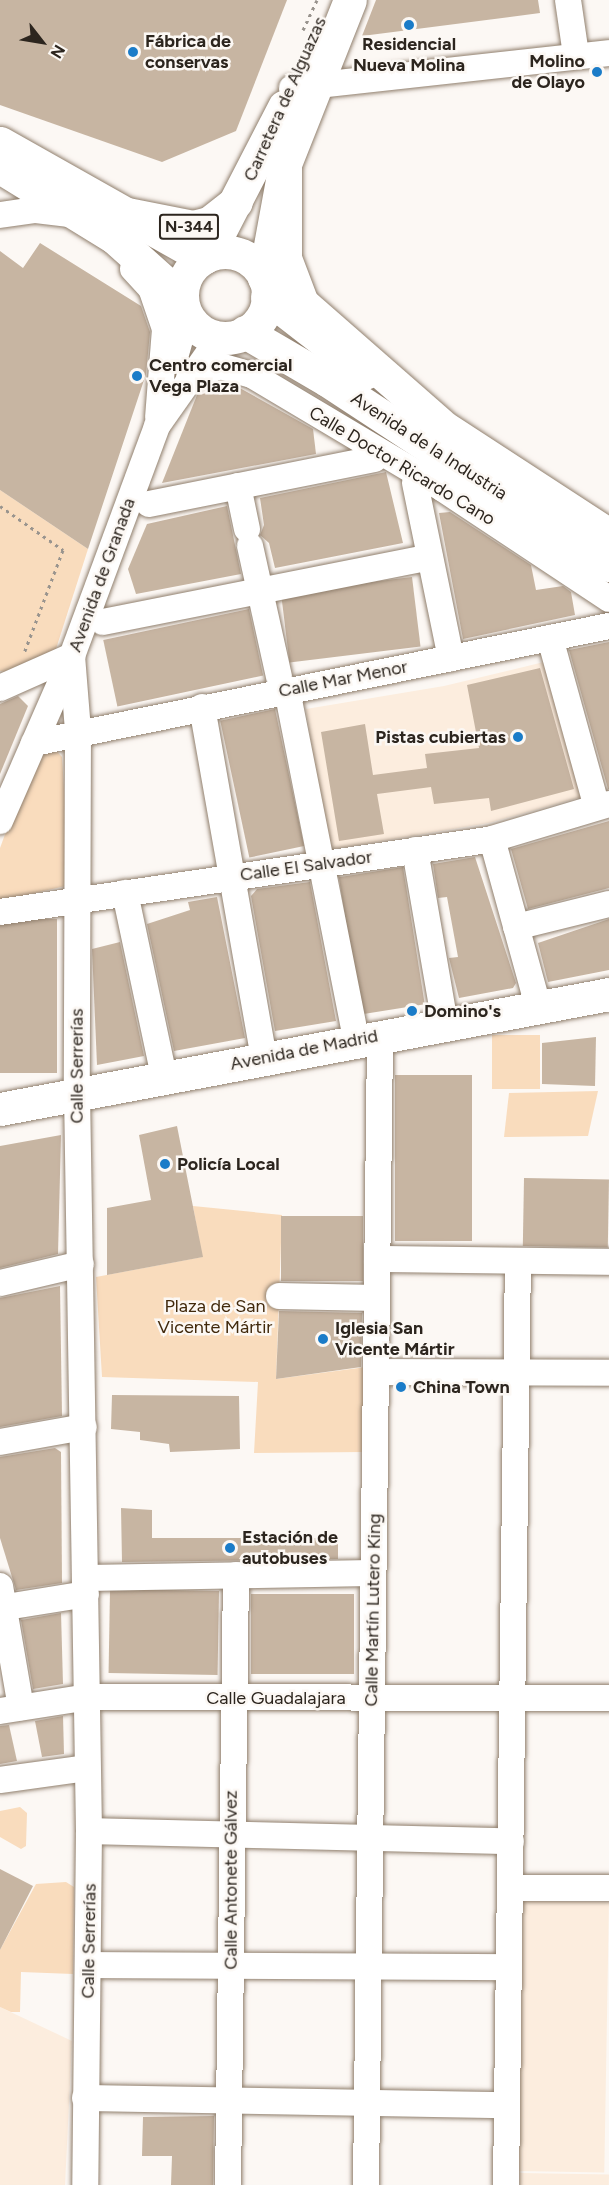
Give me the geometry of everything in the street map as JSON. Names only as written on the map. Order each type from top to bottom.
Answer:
[{"type":"main road","name":"Carretera de Alguazas","points":[[205,257],[303,87],[328,0]]},
{"type":"main road","points":[[0,142],[121,225],[200,330],[232,335],[261,317],[285,164],[303,87],[330,50],[350,0]]},
{"type":"main road","points":[[285,164],[285,258],[302,303],[440,424]]},
{"type":"main road","points":[[0,167],[82,216],[121,225],[205,257],[242,256],[266,288]]},
{"type":"main road","name":"N-344","points":[[121,225],[194,227],[225,213],[241,197]]},
{"type":"main road","points":[[184,307],[189,270],[205,257]]},
{"type":"main road","name":"Avenida de la Industria","points":[[266,288],[321,343],[609,536]]},
{"type":"main road","name":"Avenida de la Industria","points":[[232,335],[347,392],[598,575]]},
{"type":"main road","name":"Avenida de Madrid","points":[[0,1108],[609,994]]},
{"type":"street","points":[[568,0],[576,55]]},
{"type":"street","points":[[330,50],[343,71],[371,82]]},
{"type":"street","points":[[303,87],[371,82],[576,55],[609,53]]},
{"type":"street","points":[[0,214],[36,210],[82,216]]},
{"type":"street","points":[[121,225],[125,260],[151,288],[165,329],[157,426]]},
{"type":"street","points":[[157,426],[184,307]]},
{"type":"street","name":"Avenida de Granada","points":[[0,821],[72,656],[157,426],[186,380],[232,335]]},
{"type":"street","name":"Calle Doctor Ricardo Cano","points":[[186,380],[220,366],[240,369],[443,489],[598,575],[609,599]]},
{"type":"street","points":[[149,504],[375,459]]},
{"type":"street","points":[[415,483],[451,658]]},
{"type":"street","name":"Calle Martín Lutero King","points":[[238,486],[322,864],[368,1038],[377,1258],[366,2185]]},
{"type":"street","points":[[103,622],[430,556]]},
{"type":"street","points":[[598,575],[604,628]]},
{"type":"street","name":"Calle Mar Menor","points":[[34,743],[201,707],[283,684],[451,658],[604,628]]},
{"type":"street","points":[[550,638],[603,805]]},
{"type":"street","points":[[7,684],[72,656]]},
{"type":"street","name":"Calle Serrerías","points":[[72,656],[78,732],[76,1092],[88,1697],[86,1768],[90,1965],[85,2098],[85,2185]]},
{"type":"street","points":[[56,693],[61,716],[78,732]]},
{"type":"street","points":[[201,707],[264,1058]]},
{"type":"street","name":"Calle El Salvador","points":[[0,912],[492,839],[603,805]]},
{"type":"street","points":[[492,839],[538,1006]]},
{"type":"street","points":[[415,850],[445,1024]]},
{"type":"street","points":[[124,892],[164,1076]]},
{"type":"street","points":[[516,927],[609,904]]},
{"type":"street","points":[[377,1258],[609,1262]]},
{"type":"street","points":[[506,2185],[518,1261]]},
{"type":"street","points":[[0,1283],[81,1264]]},
{"type":"street","points":[[279,1296],[376,1298]]},
{"type":"street","points":[[376,1372],[609,1373]]},
{"type":"street","points":[[0,1442],[84,1427]]},
{"type":"street","points":[[11,1709],[1,1600],[86,1586],[236,1575],[373,1573]]},
{"type":"street","name":"Calle Antonete Gálvez","points":[[228,2185],[232,1697],[236,1575]]},
{"type":"street","name":"Calle Guadalajara","points":[[11,1709],[88,1697],[609,1698]]},
{"type":"street","points":[[0,1780],[86,1768]]},
{"type":"street","points":[[89,1831],[231,1831],[511,1841]]},
{"type":"street","points":[[510,1888],[609,1888]]},
{"type":"street","points":[[90,1965],[509,1967]]},
{"type":"street","points":[[85,2098],[507,2106]]},
{"type":"path","points":[[303,30],[317,0]]},
{"type":"path","points":[[0,506],[63,550],[7,684]]},
{"type":"shaded area","points":[[544,662],[581,797],[489,823],[328,850],[306,709],[444,686]]},
{"type":"shaded area","points":[[523,1901],[609,1903],[604,2172],[518,2171]]},
{"type":"shaded area","points":[[0,2007],[72,2041],[65,2185],[0,2185]]},
{"type":"shaded area","points":[[520,2173],[609,2175],[609,2185],[520,2185]]},
{"type":"green space","points":[[0,490],[88,549],[55,652],[10,673],[0,671]]},
{"type":"green space","points":[[54,748],[62,757],[70,885],[0,901],[0,848],[36,751]]},
{"type":"green space","points":[[492,1035],[540,1035],[540,1089],[492,1089]]},
{"type":"green space","points":[[598,1091],[588,1136],[504,1137],[509,1093]]},
{"type":"green space","name":"Plaza de San Vicente Mártir","points":[[193,1206],[282,1215],[276,1379],[366,1367],[364,1452],[254,1453],[258,1382],[102,1377],[96,1277],[202,1257]]},
{"type":"green space","points":[[20,1807],[27,1813],[26,1846],[21,1849],[0,1837],[0,1811]]},
{"type":"green space","points":[[66,1882],[74,1887],[73,1974],[21,1972],[20,2012],[11,2012],[0,2007],[0,1950],[36,1884]]},
{"type":"building","name":"Fábrica de conservas","points":[[0,0],[287,0],[236,131],[162,162],[0,105]]},
{"type":"building","name":"Residencial Nueva Molina","points":[[376,0],[538,0],[540,13],[362,36]]},
{"type":"building","points":[[40,243],[141,306],[150,332],[146,374],[88,549],[0,490],[0,251],[23,268]]},
{"type":"building","points":[[238,387],[313,429],[316,454],[162,483],[197,395]]},
{"type":"building","points":[[386,472],[403,543],[275,568],[269,543],[260,535],[264,525],[260,498]]},
{"type":"building","points":[[227,506],[241,574],[136,594],[128,569],[147,524]]},
{"type":"building","points":[[450,512],[531,565],[536,590],[563,586],[571,592],[575,615],[463,639],[439,513]]},
{"type":"building","points":[[412,577],[421,646],[290,663],[281,593]]},
{"type":"building","points":[[249,609],[263,676],[117,706],[103,640]]},
{"type":"building","points":[[609,642],[609,789],[608,789],[569,650]]},
{"type":"building","points":[[540,668],[574,789],[491,811],[489,798],[434,804],[431,787],[377,794],[384,834],[339,841],[321,732],[365,724],[373,775],[427,768],[425,754],[479,748],[467,685]]},
{"type":"building","points":[[18,696],[28,706],[0,774],[0,704]]},
{"type":"building","points":[[275,709],[304,846],[249,858],[220,721]]},
{"type":"building","points":[[609,821],[609,888],[528,909],[511,849]]},
{"type":"building","points":[[475,857],[516,983],[513,988],[459,998],[449,958],[458,957],[447,897],[438,898],[433,864]]},
{"type":"building","points":[[403,867],[425,1004],[361,1014],[339,877]]},
{"type":"building","points":[[310,882],[336,1021],[275,1031],[251,896],[257,889]]},
{"type":"building","points":[[217,897],[245,1038],[174,1051],[147,924],[190,910],[188,902]]},
{"type":"building","points":[[0,919],[57,919],[57,1073],[0,1073]]},
{"type":"building","points":[[609,919],[609,970],[548,982],[538,943]]},
{"type":"building","points":[[120,942],[144,1056],[97,1065],[92,949]]},
{"type":"building","points":[[596,1037],[595,1086],[542,1084],[542,1043]]},
{"type":"building","points":[[395,1075],[472,1075],[472,1241],[395,1241]]},
{"type":"building","points":[[177,1126],[203,1257],[107,1275],[107,1208],[151,1200],[139,1135]]},
{"type":"building","points":[[61,1135],[58,1254],[0,1268],[0,1146]]},
{"type":"building","points":[[524,1178],[609,1179],[608,1247],[523,1246]]},
{"type":"building","points":[[281,1216],[363,1216],[363,1281],[281,1281]]},
{"type":"building","points":[[60,1286],[62,1416],[0,1427],[0,1298]]},
{"type":"building","name":"Iglesia San Vicente Mártir","points":[[279,1311],[362,1313],[361,1367],[276,1379]]},
{"type":"building","points":[[112,1395],[239,1396],[240,1449],[170,1452],[169,1444],[140,1440],[140,1432],[111,1429]]},
{"type":"building","points":[[55,1448],[61,1452],[62,1583],[16,1590],[0,1538],[0,1457]]},
{"type":"building","name":"Estación de autobuses","points":[[121,1508],[152,1510],[152,1538],[338,1538],[338,1559],[122,1562]]},
{"type":"building","points":[[110,1589],[219,1591],[218,1675],[109,1673]]},
{"type":"building","points":[[251,1594],[354,1594],[354,1674],[251,1674]]},
{"type":"building","points":[[61,1613],[63,1684],[33,1689],[21,1620]]},
{"type":"building","points":[[63,1716],[64,1754],[42,1757],[35,1721]]},
{"type":"building","points":[[9,1725],[17,1761],[0,1764],[0,1726]]},
{"type":"building","points":[[0,1869],[33,1886],[0,1950]]},
{"type":"building","points":[[214,2116],[213,2185],[171,2185],[172,2156],[142,2156],[143,2117]]},
{"type":"place","name":"Residencial Nueva Molina","points":[[409,25]]},
{"type":"place","name":"Fábrica de conservas","points":[[133,52]]},
{"type":"place","name":"Molino de Olayo","points":[[597,72]]},
{"type":"place","name":"Centro comercial Vega Plaza","points":[[137,376]]},
{"type":"place","name":"Pistas cubiertas","points":[[518,737]]},
{"type":"place","name":"Domino's","points":[[412,1011]]},
{"type":"place","name":"Policía Local","points":[[165,1164]]},
{"type":"place","name":"Iglesia San Vicente Mártir","points":[[323,1339]]},
{"type":"place","name":"China Town","points":[[401,1387]]},
{"type":"place","name":"Estación de autobuses","points":[[230,1548]]}]
